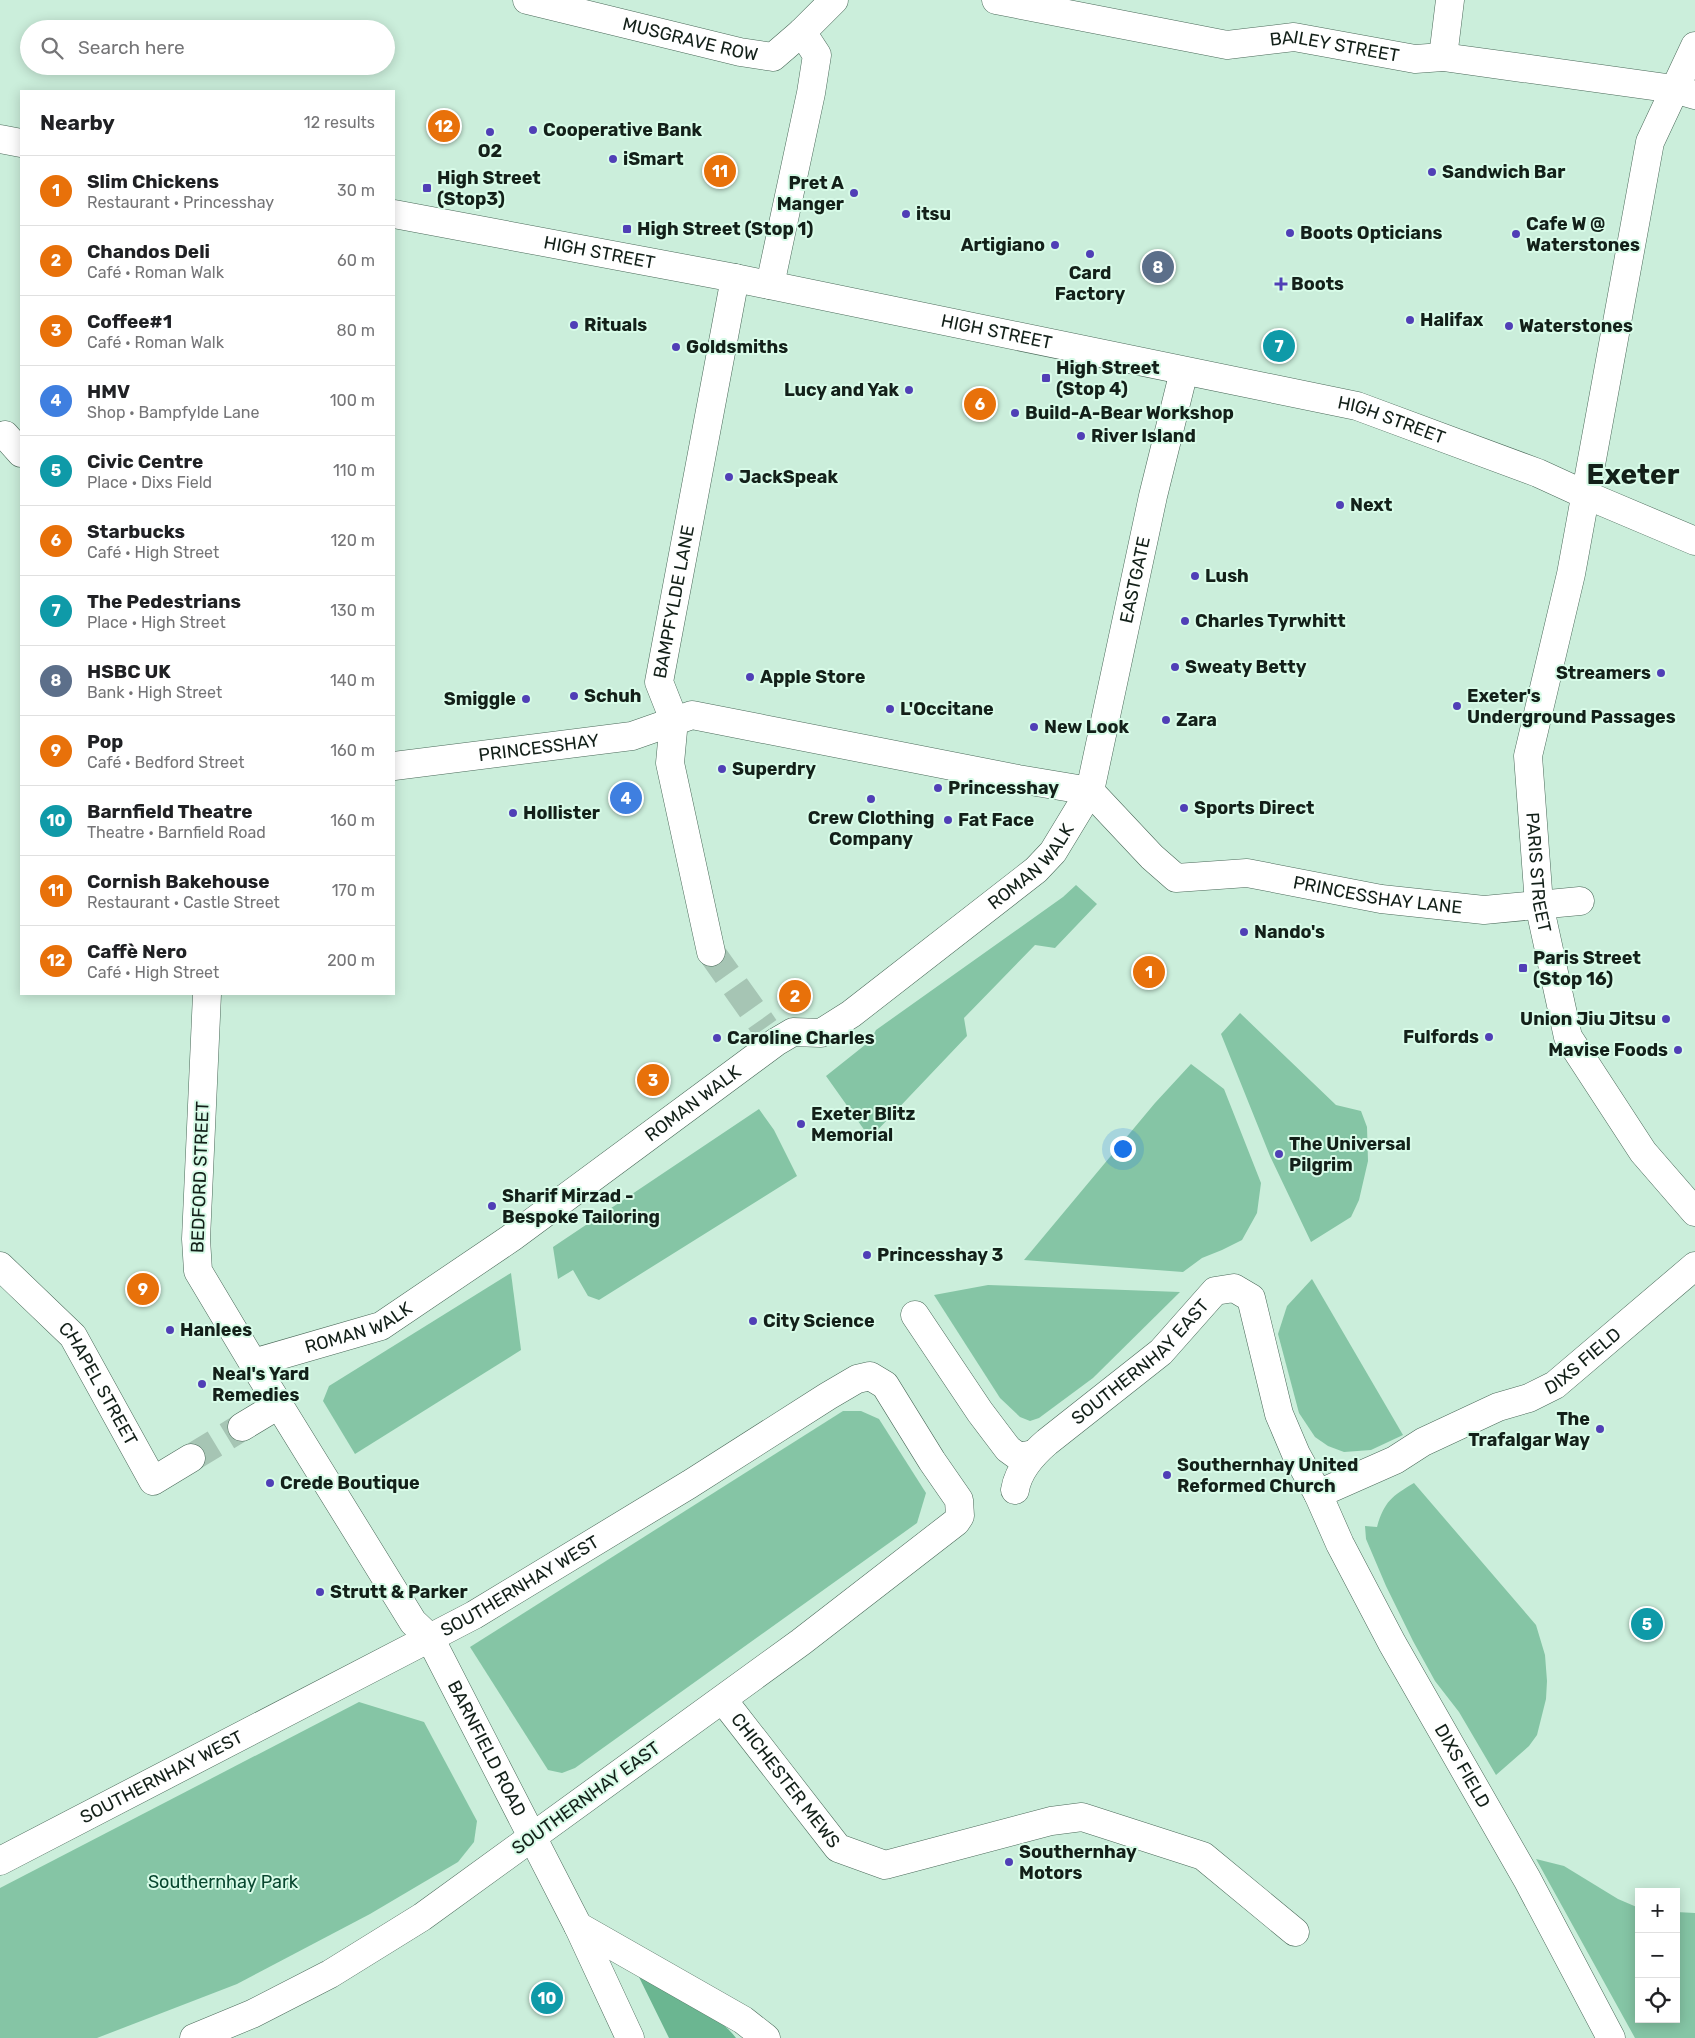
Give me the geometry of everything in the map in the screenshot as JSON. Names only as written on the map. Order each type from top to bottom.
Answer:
[{"type":"street","name":"MUSGRAVE ROW","points":[[527,0],[740,52],[773,57],[802,32],[834,0]]},
{"type":"street","name":"BAILEY STREET","points":[[996,0],[1227,45],[1294,37],[1415,59],[1443,58],[1684,92]]},
{"type":"street","points":[[1443,58],[1450,0]]},
{"type":"street","points":[[770,286],[811,93],[817,55],[802,32]]},
{"type":"street","name":"PARIS STREET","points":[[1695,46],[1684,92],[1650,142],[1571,574],[1528,756],[1539,904],[1568,1036],[1642,1152],[1695,1212]]},
{"type":"street","points":[[0,139],[20,143]]},
{"type":"street","name":"HIGH STREET","points":[[395,214],[735,278],[1357,406],[1538,472],[1586,495],[1695,541]]},
{"type":"street","name":"BAMPFYLDE LANE","points":[[711,952],[670,763],[674,720],[659,682],[735,278]]},
{"type":"street","name":"EASTGATE","points":[[1090,791],[1153,496],[1184,371]]},
{"type":"street","name":"PRINCESSHAY","points":[[395,766],[632,736],[692,715],[1018,780],[1090,791]]},
{"type":"street","name":"PRINCESSHAY LANE","points":[[1090,791],[1152,857],[1176,878],[1248,873],[1381,899],[1484,910],[1580,901]]},
{"type":"street","name":"ROMAN WALK","points":[[253,1363],[381,1326],[511,1238],[771,1035],[793,1032],[821,1032],[851,1014],[1036,870],[1053,852],[1090,791]]},
{"type":"street","name":"BEDFORD STREET","points":[[207,995],[196,1239],[198,1270],[385,1577]]},
{"type":"street","name":"CHAPEL STREET","points":[[0,1266],[73,1336],[153,1480],[191,1458]]},
{"type":"street","name":"DIXS FIELD","points":[[1318,1494],[1395,1460],[1422,1442],[1498,1407],[1529,1398],[1555,1385],[1695,1266]]},
{"type":"street","name":"SOUTHERNHAY EAST","points":[[1015,1490],[1016,1481],[1034,1454],[1161,1352],[1214,1290],[1234,1288],[1251,1298]]},
{"type":"street","name":"DIXS FIELD","points":[[1251,1298],[1279,1414],[1296,1454],[1318,1494],[1340,1544],[1392,1643],[1527,1879],[1611,2038]]},
{"type":"street","points":[[916,1315],[980,1412],[1008,1449],[1019,1456],[1034,1454]]},
{"type":"street","name":"SOUTHERNHAY WEST","points":[[0,1861],[474,1615],[863,1376],[870,1376],[884,1385],[958,1500],[960,1516],[956,1522]]},
{"type":"street","points":[[242,1427],[280,1404]]},
{"type":"street","name":"SOUTHERNHAY EAST","points":[[194,2038],[252,2014],[330,1974],[422,1917],[723,1700],[839,1614],[956,1522]]},
{"type":"street","name":"BARNFIELD ROAD","points":[[385,1577],[413,1622],[430,1638],[578,1926],[630,2038]]},
{"type":"street","name":"CHICHESTER MEWS","points":[[723,1700],[838,1848],[885,1865],[1051,1820],[1082,1817],[1203,1856],[1294,1932]]},
{"type":"street","points":[[578,1926],[743,2020],[766,2038]]},
{"type":"green space","points":[[1076,885],[1097,904],[1055,948],[1035,945],[964,1018],[967,1036],[870,1138],[826,1076],[870,1041],[876,1030],[1063,897]]},
{"type":"green space","points":[[1240,1013],[1336,1105],[1361,1111],[1367,1127],[1368,1161],[1359,1200],[1351,1217],[1311,1242],[1270,1156],[1221,1034]]},
{"type":"green space","points":[[1191,1064],[1224,1089],[1261,1183],[1257,1213],[1242,1240],[1202,1258],[1183,1272],[1024,1260],[1155,1103]]},
{"type":"green space","points":[[759,1109],[774,1130],[797,1176],[599,1300],[588,1296],[573,1270],[558,1279],[553,1247]]},
{"type":"green space","points":[[511,1273],[521,1350],[355,1454],[323,1401],[329,1386]]},
{"type":"green space","points":[[1312,1279],[1403,1435],[1371,1450],[1344,1452],[1328,1446],[1315,1437],[1299,1413],[1278,1334],[1287,1306]]},
{"type":"green space","points":[[988,1285],[1180,1292],[1093,1378],[1039,1418],[1030,1421],[1020,1417],[1000,1398],[934,1295]]},
{"type":"green space","points":[[843,1411],[861,1411],[879,1419],[926,1493],[917,1523],[575,1768],[562,1773],[548,1770],[470,1647]]},
{"type":"green space","points":[[1414,1483],[1536,1625],[1545,1655],[1546,1699],[1537,1735],[1529,1746],[1496,1775],[1459,1712],[1435,1681],[1386,1586],[1366,1539],[1365,1526],[1377,1527],[1383,1511],[1390,1500]]},
{"type":"green space","name":"Southernhay Park","points":[[359,1702],[424,1722],[477,1821],[474,1842],[458,1862],[370,1914],[237,1984],[97,2038],[0,2038],[0,1888]]},
{"type":"green space","points":[[1536,1859],[1564,1866],[1618,1899],[1635,1906],[1635,2023],[1680,2023],[1680,1912],[1695,1913],[1695,2038],[1635,2038]]},
{"type":"green space","points":[[638,1975],[704,2010],[727,2028],[736,2038],[669,2038]]},
{"type":"tunnel","points":[[711,952],[765,1028]]},
{"type":"tunnel","points":[[191,1458],[242,1427]]},
{"type":"place","name":"Caffè Nero","points":[[444,126]]},
{"type":"place","name":"Cooperative Bank","points":[[533,130]]},
{"type":"place","name":"O2","points":[[490,132]]},
{"type":"place","name":"iSmart","points":[[613,159]]},
{"type":"place","name":"Cornish Bakehouse","points":[[720,171]]},
{"type":"place","name":"Sandwich Bar","points":[[1432,172]]},
{"type":"place","name":"High Street (Stop3)","points":[[427,188]]},
{"type":"place","name":"Pret A Manger","points":[[854,193]]},
{"type":"place","name":"itsu","points":[[906,214]]},
{"type":"place","name":"High Street (Stop 1)","points":[[627,229]]},
{"type":"place","name":"Boots Opticians","points":[[1290,233]]},
{"type":"place","name":"Cafe W @ Waterstones","points":[[1516,234]]},
{"type":"place","name":"Artigiano","points":[[1055,245]]},
{"type":"place","name":"Card Factory","points":[[1090,254]]},
{"type":"place","name":"HSBC UK","points":[[1158,267]]},
{"type":"place","name":"Boots","points":[[1281,284]]},
{"type":"place","name":"Halifax","points":[[1410,320]]},
{"type":"place","name":"Rituals","points":[[574,325]]},
{"type":"place","name":"Waterstones","points":[[1509,326]]},
{"type":"place","name":"The Pedestrians","points":[[1279,346]]},
{"type":"place","name":"Goldsmiths","points":[[676,347]]},
{"type":"place","name":"High Street (Stop 4)","points":[[1046,378]]},
{"type":"place","name":"Lucy and Yak","points":[[909,390]]},
{"type":"place","name":"Starbucks","points":[[980,404]]},
{"type":"place","name":"Build-A-Bear Workshop","points":[[1015,413]]},
{"type":"place","name":"River Island","points":[[1081,436]]},
{"type":"place","name":"JackSpeak","points":[[729,477]]},
{"type":"place","name":"Next","points":[[1340,505]]},
{"type":"place","name":"Lush","points":[[1195,576]]},
{"type":"place","name":"Charles Tyrwhitt","points":[[1185,621]]},
{"type":"place","name":"Sweaty Betty","points":[[1175,667]]},
{"type":"place","name":"Streamers","points":[[1661,673]]},
{"type":"place","name":"Apple Store","points":[[750,677]]},
{"type":"place","name":"Schuh","points":[[574,696]]},
{"type":"place","name":"Smiggle","points":[[526,699]]},
{"type":"place","name":"Exeter's Underground Passages","points":[[1457,706]]},
{"type":"place","name":"L'Occitane","points":[[890,709]]},
{"type":"place","name":"Zara","points":[[1166,720]]},
{"type":"place","name":"New Look","points":[[1034,727]]},
{"type":"place","name":"Superdry","points":[[722,769]]},
{"type":"place","name":"Princesshay","points":[[938,788]]},
{"type":"place","name":"HMV","points":[[626,798]]},
{"type":"place","name":"Crew Clothing Company","points":[[871,799]]},
{"type":"place","name":"Sports Direct","points":[[1184,808]]},
{"type":"place","name":"Hollister","points":[[513,813]]},
{"type":"place","name":"Fat Face","points":[[948,820]]},
{"type":"place","name":"Nando's","points":[[1244,932]]},
{"type":"place","name":"Paris Street (Stop 16)","points":[[1523,968]]},
{"type":"place","name":"Slim Chickens","points":[[1149,972]]},
{"type":"place","name":"Chandos Deli","points":[[795,996]]},
{"type":"place","name":"Union Jiu Jitsu","points":[[1666,1019]]},
{"type":"place","name":"Fulfords","points":[[1489,1037]]},
{"type":"place","name":"Caroline Charles","points":[[717,1038]]},
{"type":"place","name":"Mavise Foods","points":[[1678,1050]]},
{"type":"place","name":"Coffee#1","points":[[653,1080]]},
{"type":"place","name":"Exeter Blitz Memorial","points":[[801,1124]]},
{"type":"place","name":"The Universal Pilgrim","points":[[1279,1154]]},
{"type":"place","name":"Sharif Mirzad - Bespoke Tailoring","points":[[492,1206]]},
{"type":"place","name":"Princesshay 3","points":[[867,1255]]},
{"type":"place","name":"Pop","points":[[143,1289]]},
{"type":"place","name":"City Science","points":[[753,1321]]},
{"type":"place","name":"Hanlees","points":[[170,1330]]},
{"type":"place","name":"Neal's Yard Remedies","points":[[202,1384]]},
{"type":"place","name":"The Trafalgar Way","points":[[1600,1429]]},
{"type":"place","name":"Southernhay United Reformed Church","points":[[1167,1475]]},
{"type":"place","name":"Crede Boutique","points":[[270,1483]]},
{"type":"place","name":"Strutt & Parker","points":[[320,1592]]},
{"type":"place","name":"Civic Centre","points":[[1647,1624]]},
{"type":"place","name":"Southernhay Motors","points":[[1009,1862]]},
{"type":"place","name":"Barnfield Theatre","points":[[547,1998]]},
{"type":"district","name":"Exeter","points":[[1633,474]]}]
